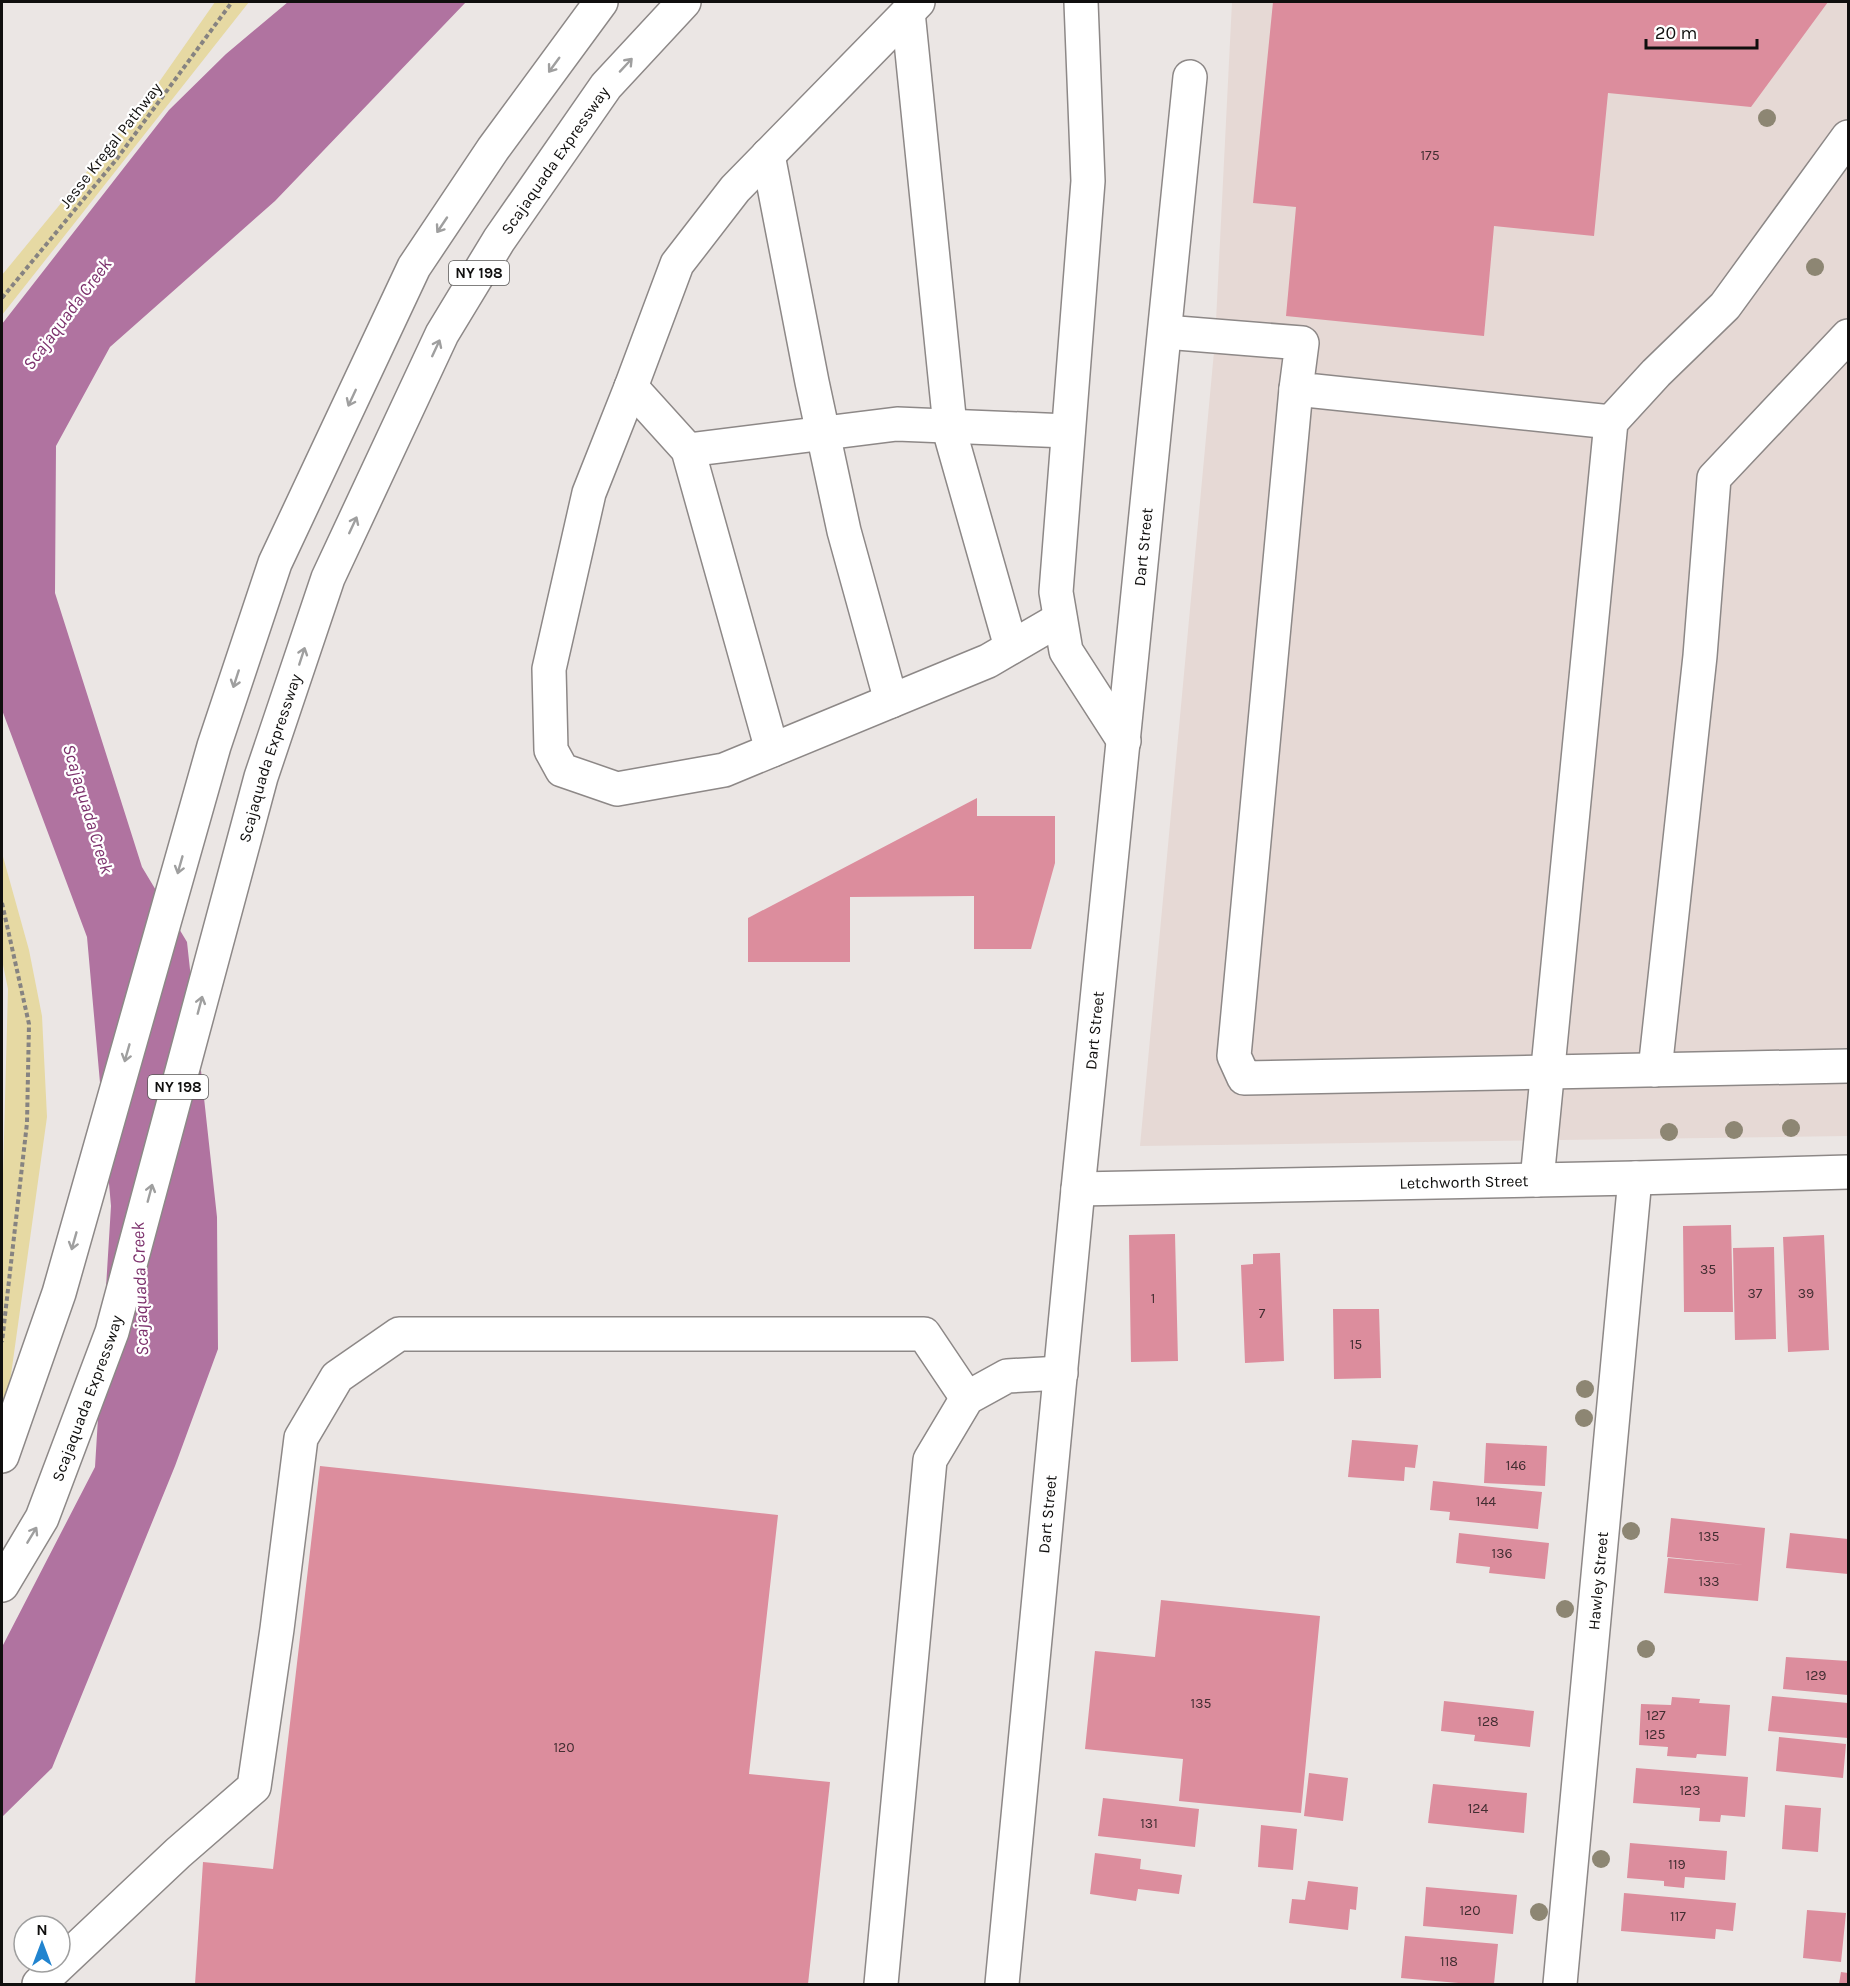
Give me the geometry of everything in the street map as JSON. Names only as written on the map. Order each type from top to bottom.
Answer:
[{"type":"main road","points":[[2,1456],[59,1293],[214,746],[274,563],[414,267],[492,149],[601,2]]},
{"type":"main road","name":"Scajaquada Expressway","points":[[2,1585],[42,1518],[112,1332],[261,777],[328,578],[442,334],[499,240],[606,87],[684,2]]},
{"type":"main road","points":[[1081,2],[1088,181],[1056,592],[1066,651],[1124,741]]},
{"type":"main road","points":[[913,7],[735,189],[677,264],[589,493],[549,669],[551,750],[562,770],[617,789],[724,770],[988,661],[1060,619]]},
{"type":"main road","points":[[913,7],[951,436],[1011,647]]},
{"type":"main road","name":"Dart Street","points":[[1002,1984],[1078,1189],[1190,77]]},
{"type":"main road","points":[[1537,1180],[1611,422],[1656,373],[1725,306],[1848,137]]},
{"type":"main road","points":[[768,155],[844,531],[891,701]]},
{"type":"main road","points":[[1165,332],[1302,343],[1234,1056],[1244,1078],[1848,1066]]},
{"type":"main road","points":[[1655,1070],[1700,656],[1714,478],[1848,336]]},
{"type":"main road","points":[[631,387],[688,450],[772,750]]},
{"type":"main road","points":[[1296,389],[1611,422]]},
{"type":"main road","points":[[688,450],[897,424],[1068,431]]},
{"type":"main road","name":"Letchworth Street","points":[[1078,1189],[1848,1172]]},
{"type":"main road","name":"Hawley Street","points":[[1560,1984],[1635,1178]]},
{"type":"main road","points":[[39,1984],[178,1853],[254,1787],[301,1438],[336,1377],[399,1334],[924,1334],[967,1398]]},
{"type":"main road","points":[[881,1984],[930,1460],[967,1398],[1007,1376],[1061,1372]]},
{"type":"path","name":"Jesse Kregal Pathway","points":[[2,298],[116,160],[232,2]]},
{"type":"path","points":[[2,903],[29,1024],[27,1123],[2,1346]]},
{"type":"shaded area","points":[[215,2],[249,2],[2,315],[2,275],[150,95]]},
{"type":"shaded area","points":[[1232,2],[1848,2],[1848,1136],[1140,1146],[1215,341]]},
{"type":"shaded area","points":[[2,853],[29,950],[42,1016],[47,1117],[10,1382],[2,1414],[2,1211],[8,989],[2,960]]},
{"type":"water","name":"Scajaquada Creek","points":[[288,2],[466,2],[275,201],[110,347],[56,446],[55,593],[142,867],[187,942],[217,1217],[218,1349],[175,1466],[52,1768],[2,1817],[2,1647],[95,1467],[111,1206],[87,937],[2,710],[2,324],[169,110],[226,54]]},
{"type":"building","points":[[1273,2],[1828,2],[1751,107],[1608,93],[1594,236],[1494,226],[1484,336],[1286,316],[1296,207],[1253,203]]},
{"type":"building","points":[[977,798],[977,816],[1055,816],[1055,863],[1031,949],[974,949],[974,896],[850,897],[850,962],[748,962],[748,918]]},
{"type":"building","points":[[1731,1225],[1733,1312],[1684,1312],[1683,1226]]},
{"type":"building","points":[[1175,1234],[1178,1361],[1131,1362],[1129,1235]]},
{"type":"building","points":[[1824,1235],[1829,1350],[1788,1352],[1783,1237]]},
{"type":"building","points":[[1774,1247],[1776,1339],[1735,1340],[1733,1248]]},
{"type":"building","points":[[1280,1253],[1284,1361],[1245,1363],[1241,1265],[1253,1264],[1253,1254]]},
{"type":"building","points":[[1333,1309],[1379,1309],[1381,1378],[1334,1379]]},
{"type":"building","points":[[1352,1440],[1418,1445],[1415,1468],[1405,1467],[1404,1481],[1348,1477]]},
{"type":"building","points":[[1486,1443],[1547,1446],[1545,1486],[1484,1483]]},
{"type":"building","points":[[320,1466],[778,1515],[749,1774],[830,1782],[808,1984],[195,1984],[203,1862],[273,1869]]},
{"type":"building","points":[[1433,1481],[1542,1492],[1538,1529],[1449,1520],[1450,1512],[1430,1510]]},
{"type":"building","points":[[1671,1518],[1765,1528],[1758,1601],[1664,1593],[1668,1558],[1745,1565],[1667,1557]]},
{"type":"building","points":[[1459,1533],[1549,1543],[1545,1579],[1489,1573],[1490,1567],[1456,1563]]},
{"type":"building","points":[[1790,1533],[1848,1539],[1848,1574],[1786,1568]]},
{"type":"building","points":[[1161,1600],[1320,1616],[1301,1813],[1179,1801],[1183,1759],[1085,1749],[1095,1651],[1155,1657]]},
{"type":"building","points":[[1786,1657],[1848,1661],[1848,1695],[1783,1689]]},
{"type":"building","points":[[1772,1696],[1848,1703],[1848,1738],[1768,1731]]},
{"type":"building","points":[[1672,1697],[1700,1699],[1699,1703],[1730,1705],[1726,1756],[1697,1754],[1696,1758],[1667,1756],[1668,1747],[1639,1745],[1641,1704],[1671,1705]]},
{"type":"building","points":[[1444,1701],[1534,1711],[1530,1747],[1474,1741],[1475,1735],[1441,1731]]},
{"type":"building","points":[[1779,1737],[1846,1744],[1843,1778],[1776,1771]]},
{"type":"building","points":[[1636,1768],[1748,1777],[1745,1817],[1721,1815],[1720,1822],[1699,1821],[1700,1808],[1633,1803]]},
{"type":"building","points":[[1309,1773],[1348,1778],[1343,1821],[1304,1816]]},
{"type":"building","points":[[1433,1784],[1527,1793],[1524,1833],[1428,1823]]},
{"type":"building","points":[[1103,1798],[1199,1809],[1195,1847],[1098,1836]]},
{"type":"building","points":[[1785,1805],[1821,1808],[1818,1852],[1782,1849]]},
{"type":"building","points":[[1261,1825],[1297,1829],[1293,1870],[1258,1867]]},
{"type":"building","points":[[1630,1843],[1727,1851],[1725,1880],[1685,1877],[1684,1888],[1664,1886],[1664,1881],[1627,1878]]},
{"type":"building","points":[[1095,1853],[1141,1859],[1140,1869],[1182,1875],[1179,1894],[1138,1889],[1136,1901],[1090,1894]]},
{"type":"building","points":[[1308,1881],[1358,1887],[1356,1910],[1350,1909],[1348,1930],[1289,1923],[1292,1899],[1305,1900]]},
{"type":"building","points":[[1426,1887],[1517,1895],[1513,1934],[1423,1926]]},
{"type":"building","points":[[1624,1893],[1736,1903],[1733,1931],[1716,1929],[1715,1939],[1621,1931]]},
{"type":"building","points":[[1807,1910],[1846,1913],[1841,1962],[1803,1958]]},
{"type":"building","points":[[1405,1936],[1498,1944],[1494,1984],[1401,1978]]},
{"type":"building","points":[[1841,1972],[1848,1973],[1848,1984],[1839,1984]]}]
